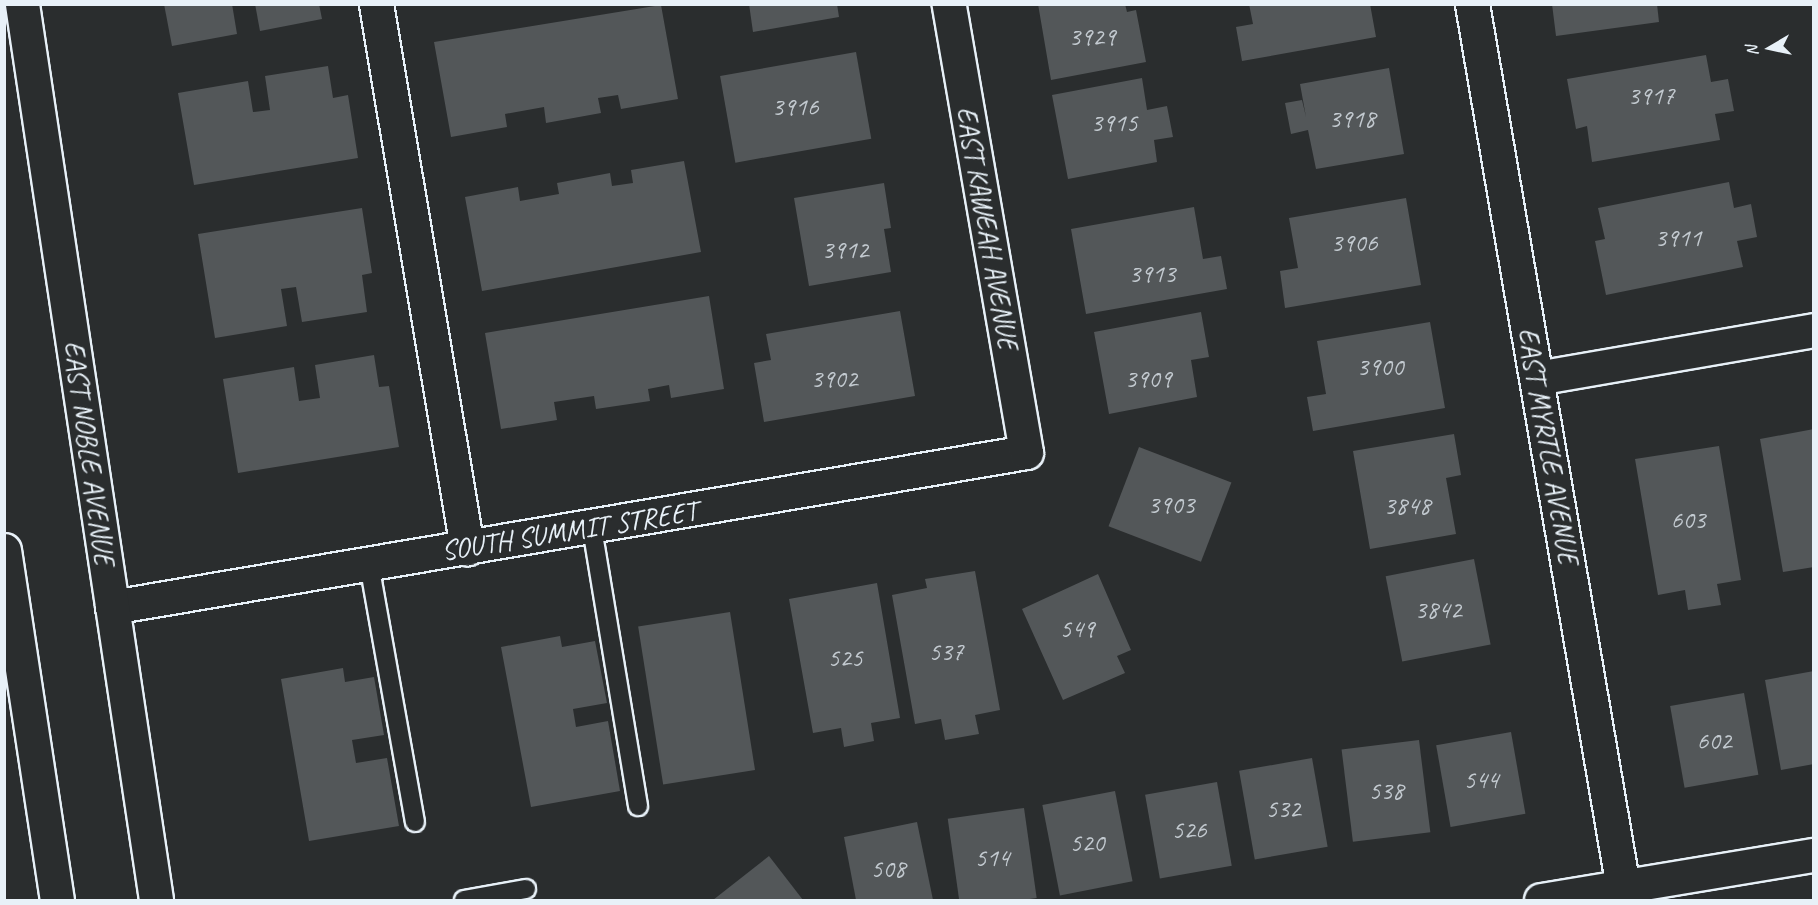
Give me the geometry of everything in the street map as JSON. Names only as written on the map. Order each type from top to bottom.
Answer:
[{"type":"main road","name":"EAST NOBLE AVENUE","points":[[22,4],[156,900]]},
{"type":"main road","points":[[376,4],[467,548]]},
{"type":"main road","name":"EAST KAWEAH AVENUE","points":[[948,4],[1026,452]]},
{"type":"main road","name":"EAST MYRTLE AVENUE","points":[[1472,4],[1623,887]]},
{"type":"main road","points":[[1537,378],[1814,330]]},
{"type":"main road","name":"SOUTH SUMMIT STREET","points":[[112,608],[592,528],[1026,452]]},
{"type":"main road","points":[[4,550],[57,900]]},
{"type":"main road","points":[[1541,900],[1814,855]]},
{"type":"lane","points":[[592,528],[638,806]]},
{"type":"lane","points":[[369,564],[415,822]]},
{"type":"lane","points":[[464,900],[526,889]]},
{"type":"building","points":[[164,4],[232,4],[237,34],[172,46]]},
{"type":"building","points":[[255,4],[319,4],[322,19],[260,31]]},
{"type":"building","points":[[749,4],[837,4],[839,17],[753,32]]},
{"type":"building","points":[[1038,4],[1125,4],[1127,12],[1136,10],[1146,62],[1051,80]]},
{"type":"building","points":[[1249,4],[1370,4],[1376,37],[1242,61],[1236,27],[1253,24]]},
{"type":"building","points":[[1552,4],[1657,4],[1659,22],[1556,36]]},
{"type":"building","points":[[661,5],[678,99],[621,109],[618,95],[598,98],[601,113],[546,123],[544,107],[505,114],[507,127],[451,137],[434,42]]},
{"type":"building","points":[[856,52],[871,139],[735,163],[720,76]]},
{"type":"building","points":[[1706,55],[1711,82],[1728,79],[1734,111],[1715,114],[1720,140],[1592,162],[1587,126],[1576,129],[1567,79]]},
{"type":"building","points":[[328,66],[333,98],[348,95],[358,158],[194,185],[178,93],[248,81],[253,112],[270,110],[265,76]]},
{"type":"building","points":[[1389,68],[1404,154],[1316,169],[1308,130],[1291,134],[1285,103],[1302,100],[1306,117],[1300,84]]},
{"type":"building","points":[[1142,78],[1147,110],[1167,106],[1173,137],[1154,140],[1157,162],[1068,179],[1052,95]]},
{"type":"building","points":[[684,161],[701,252],[482,291],[465,197],[518,187],[520,201],[559,194],[557,183],[610,173],[612,186],[633,183],[631,170]]},
{"type":"building","points":[[1729,182],[1734,208],[1751,204],[1757,237],[1737,241],[1743,267],[1606,295],[1595,241],[1605,239],[1598,208]]},
{"type":"building","points":[[884,183],[891,228],[884,229],[891,272],[809,286],[794,198]]},
{"type":"building","points":[[1406,198],[1421,285],[1285,308],[1280,271],[1298,268],[1289,218]]},
{"type":"building","points":[[1194,207],[1203,259],[1221,256],[1227,289],[1086,314],[1071,229]]},
{"type":"building","points":[[362,208],[372,273],[362,275],[367,312],[302,322],[296,287],[281,289],[287,326],[215,338],[198,234]]},
{"type":"building","points":[[709,296],[724,389],[671,398],[669,385],[648,389],[650,401],[596,409],[594,396],[554,402],[557,420],[501,429],[485,333]]},
{"type":"building","points":[[900,311],[915,396],[764,422],[754,363],[771,360],[766,334]]},
{"type":"building","points":[[1201,312],[1209,357],[1191,360],[1197,397],[1109,414],[1094,332]]},
{"type":"building","points":[[1430,322],[1445,408],[1313,431],[1307,397],[1326,394],[1317,341]]},
{"type":"building","points":[[374,355],[379,387],[389,386],[399,447],[238,473],[223,379],[294,367],[299,401],[320,398],[315,365]]},
{"type":"building","points":[[1814,429],[1814,567],[1783,572],[1760,439]]},
{"type":"building","points":[[1454,434],[1461,475],[1446,478],[1456,534],[1370,549],[1353,451]]},
{"type":"building","points":[[1719,446],[1741,580],[1717,584],[1721,605],[1688,610],[1685,590],[1658,595],[1635,459]]},
{"type":"building","points":[[1139,447],[1231,482],[1201,562],[1109,526]]},
{"type":"building","points":[[1474,559],[1491,644],[1402,662],[1386,576]]},
{"type":"building","points":[[975,571],[1000,710],[975,715],[979,734],[945,740],[941,719],[915,724],[892,595],[927,588],[925,579]]},
{"type":"building","points":[[1098,574],[1131,650],[1117,656],[1125,673],[1063,700],[1022,609]]},
{"type":"building","points":[[877,583],[900,718],[871,723],[874,741],[844,747],[841,728],[813,733],[789,599]]},
{"type":"building","points":[[730,612],[755,770],[663,785],[638,627]]},
{"type":"building","points":[[560,636],[562,647],[595,641],[607,703],[573,709],[576,727],[608,721],[620,791],[531,807],[501,647]]},
{"type":"building","points":[[343,668],[345,682],[374,677],[384,735],[352,740],[356,763],[387,758],[399,826],[309,841],[281,679]]},
{"type":"building","points":[[1814,671],[1814,764],[1781,770],[1765,680]]},
{"type":"building","points":[[1744,693],[1758,775],[1685,788],[1670,706]]},
{"type":"building","points":[[1511,732],[1525,814],[1451,827],[1436,745]]},
{"type":"building","points":[[1419,740],[1430,832],[1353,842],[1342,750]]},
{"type":"building","points":[[1312,758],[1328,847],[1255,859],[1239,771]]},
{"type":"building","points":[[1217,782],[1232,866],[1160,878],[1145,795]]},
{"type":"building","points":[[1115,791],[1133,881],[1060,895],[1042,805]]},
{"type":"building","points":[[1024,808],[1037,898],[959,900],[948,819]]},
{"type":"building","points":[[917,822],[933,900],[856,900],[844,837]]},
{"type":"building","points":[[769,856],[803,900],[713,900]]}]
